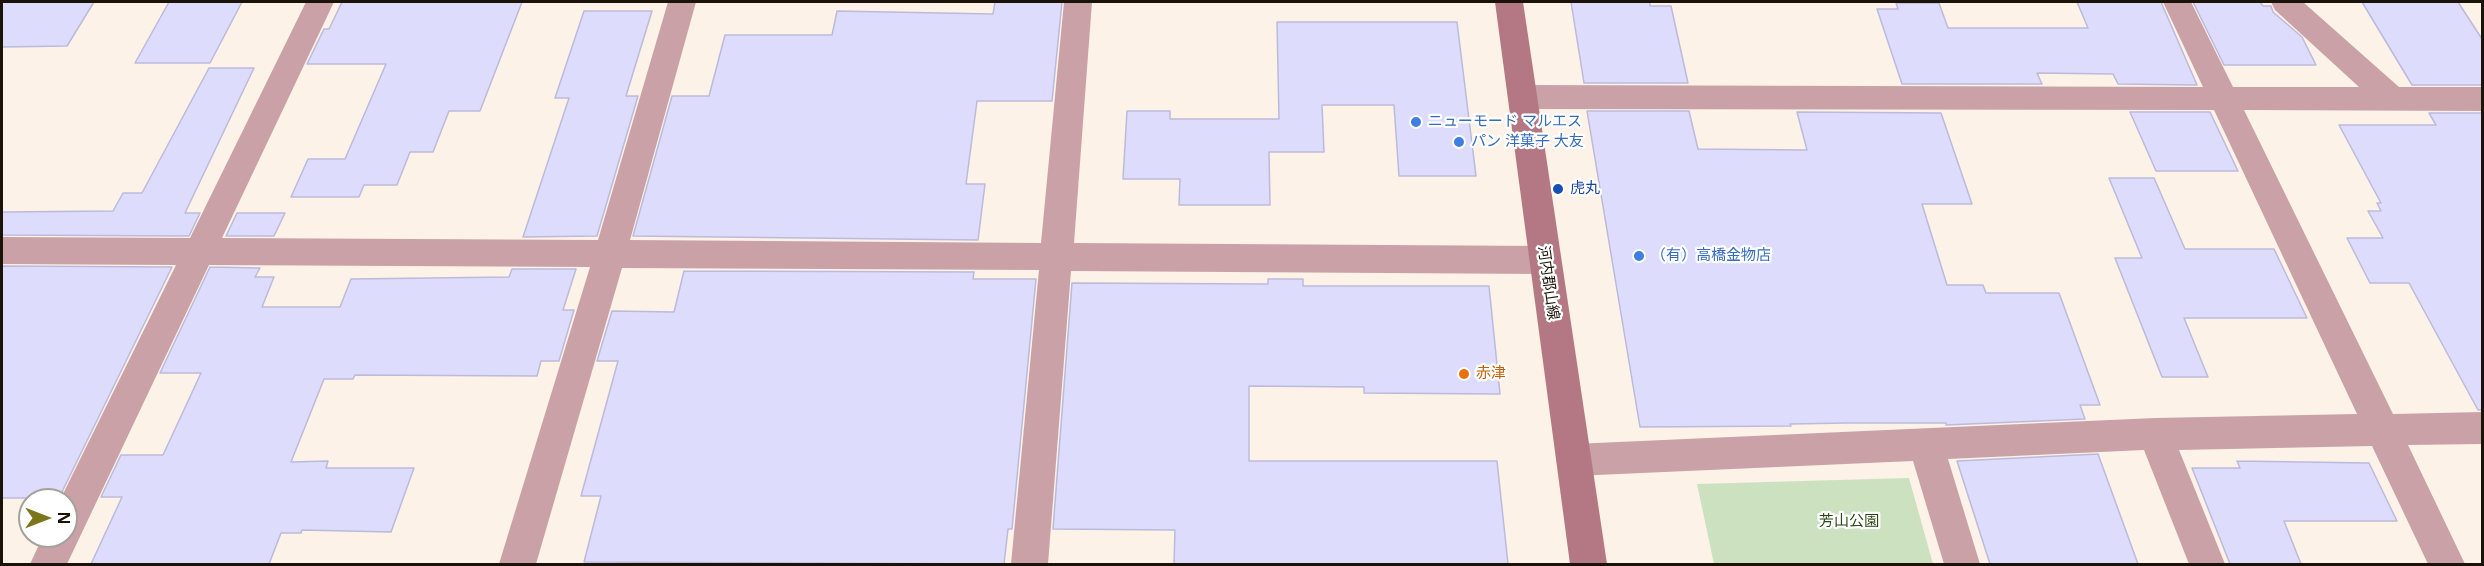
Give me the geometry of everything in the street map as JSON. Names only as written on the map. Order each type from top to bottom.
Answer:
[{"type":"main road","name":"河内郡山線","points":[[1509,2],[1589,564]]},
{"type":"street","points":[[78,502],[320,2]]},
{"type":"street","points":[[517,564],[610,254],[682,2]]},
{"type":"street","points":[[1030,564],[1078,2]]},
{"type":"street","points":[[2177,2],[2447,564]]},
{"type":"street","points":[[2284,2],[2392,99]]},
{"type":"street","points":[[1523,98],[2482,99]]},
{"type":"street","points":[[2,250],[1055,255],[1544,260]]},
{"type":"street","points":[[1574,460],[2155,434],[2382,428],[2482,428]]},
{"type":"street","points":[[2155,434],[2207,564]]},
{"type":"street","points":[[1926,444],[1962,564]]},
{"type":"street","points":[[48,564],[56,548]]},
{"type":"green space","name":"芳山公園","points":[[1909,478],[1933,564],[1714,564],[1697,484]]},
{"type":"building","points":[[2,2],[94,2],[67,46],[2,47]]},
{"type":"building","points":[[169,2],[242,2],[210,63],[135,63]]},
{"type":"building","points":[[342,2],[522,2],[480,111],[449,111],[433,152],[410,152],[397,185],[364,185],[359,197],[291,197],[308,159],[345,159],[386,64],[307,64],[324,29],[329,29]]},
{"type":"building","points":[[995,2],[1062,2],[1052,101],[977,101],[966,184],[985,184],[978,240],[633,236],[672,96],[709,96],[725,35],[832,35],[837,11],[993,14]]},
{"type":"building","points":[[1571,2],[1650,2],[1650,6],[1671,6],[1688,83],[1584,83]]},
{"type":"building","points":[[2077,2],[2161,2],[2197,85],[2118,84],[2113,74],[2037,73],[2042,84],[1902,84],[1877,9],[1898,9],[1896,3],[1939,3],[1948,28],[2088,28]]},
{"type":"building","points":[[2193,2],[2260,2],[2263,6],[2271,6],[2273,12],[2302,37],[2316,65],[2224,65]]},
{"type":"building","points":[[2362,2],[2458,2],[2482,39],[2482,85],[2412,85]]},
{"type":"building","points":[[584,11],[652,11],[626,96],[638,96],[597,236],[523,237],[569,98],[555,98]]},
{"type":"building","points":[[1277,22],[1457,22],[1476,176],[1399,176],[1394,105],[1322,105],[1324,152],[1269,152],[1270,205],[1179,205],[1180,179],[1123,179],[1127,111],[1170,111],[1170,119],[1279,119]]},
{"type":"building","points":[[209,68],[254,68],[185,213],[200,213],[189,236],[2,235],[2,212],[113,211],[123,193],[142,193]]},
{"type":"building","points":[[1587,111],[1689,111],[1698,149],[1807,150],[1797,112],[1941,113],[1972,204],[1922,204],[1947,285],[1983,285],[1986,293],[2059,293],[2100,405],[2080,405],[2085,419],[1946,425],[1946,423],[1847,423],[1790,424],[1791,426],[1640,427]]},
{"type":"building","points":[[2130,112],[2210,112],[2238,171],[2156,171]]},
{"type":"building","points":[[2429,113],[2482,113],[2482,410],[2478,410],[2409,283],[2370,283],[2347,238],[2383,238],[2368,211],[2381,211],[2377,203],[2381,203],[2339,125],[2436,125]]},
{"type":"building","points":[[2109,178],[2154,178],[2185,249],[2274,249],[2307,318],[2184,318],[2208,377],[2162,377],[2115,258],[2142,258]]},
{"type":"building","points":[[237,213],[285,213],[274,236],[226,236]]},
{"type":"building","points":[[2,266],[172,267],[64,488],[18,488],[18,498],[2,498]]},
{"type":"building","points":[[210,267],[260,268],[255,277],[274,277],[262,307],[340,307],[351,279],[509,277],[512,269],[576,269],[563,310],[574,310],[559,361],[541,361],[537,376],[355,375],[353,379],[324,379],[291,462],[328,461],[326,468],[414,468],[391,532],[302,530],[301,533],[281,533],[269,564],[91,564],[122,497],[101,497],[121,455],[163,455],[201,373],[160,373]]},
{"type":"building","points":[[684,271],[974,272],[973,279],[1036,279],[1012,529],[1008,529],[1004,564],[584,562],[601,496],[581,496],[618,361],[597,361],[612,311],[674,312]]},
{"type":"building","points":[[1268,279],[1303,279],[1303,286],[1489,286],[1500,394],[1364,393],[1364,387],[1249,386],[1249,461],[1497,461],[1508,564],[1174,564],[1175,530],[1053,529],[1072,283],[1268,284]]},
{"type":"building","points":[[2098,454],[2138,564],[1990,564],[1957,461]]},
{"type":"building","points":[[2237,461],[2369,463],[2397,521],[2284,521],[2301,564],[2230,564],[2192,468],[2240,468]]},
{"type":"place","name":"ニューモード マルエス","points":[[1416,122]]},
{"type":"place","name":"パン 洋菓子 大友","points":[[1459,142]]},
{"type":"place","name":"虎丸","points":[[1558,189]]},
{"type":"place","name":"（有）高橋金物店","points":[[1639,256]]},
{"type":"place","name":"赤津","points":[[1464,374]]}]
